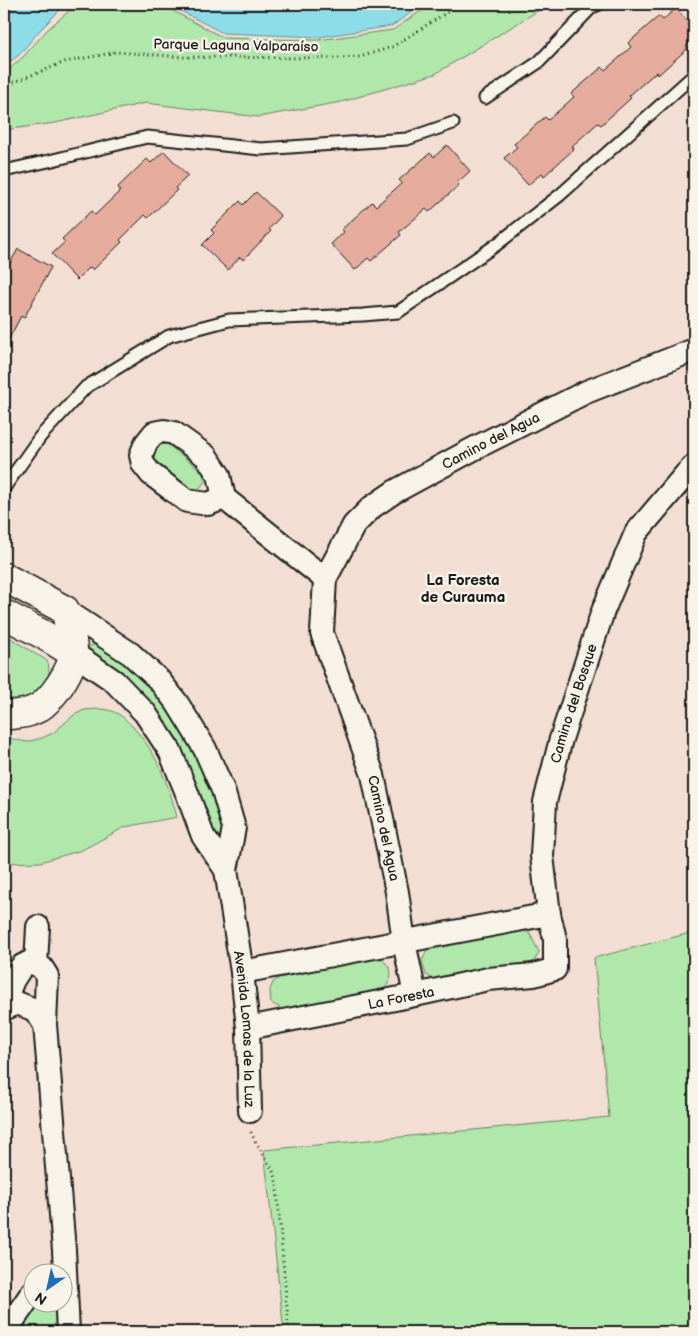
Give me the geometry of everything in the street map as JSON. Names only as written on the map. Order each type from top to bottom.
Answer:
[{"type":"street","name":"Camino del Agua","points":[[415,995],[404,942],[397,892],[373,775],[322,633],[324,579],[354,525],[372,507],[394,492],[477,447],[586,392],[694,350]]},
{"type":"street","name":"Camino del Bosque","points":[[555,969],[555,939],[549,914],[542,856],[545,802],[561,739],[600,620],[636,534],[694,466]]},
{"type":"street","points":[[224,498],[324,579]]},
{"type":"street","name":"Avenida Lomas de la Luz","points":[[4,577],[65,610],[131,654],[159,680],[177,703],[205,749],[223,790],[234,828],[226,870],[242,972],[248,1028],[250,1111]]},
{"type":"street","points":[[4,715],[19,715],[38,708],[54,694],[66,675],[73,653],[65,610]]},
{"type":"street","name":"Avenida Lomas de la Luz","points":[[4,614],[44,635],[114,681],[145,712],[170,752],[202,836],[226,870]]},
{"type":"street","points":[[242,972],[549,914]]},
{"type":"street","points":[[36,964],[38,927]]},
{"type":"street","points":[[4,1002],[13,980],[22,966],[28,963],[36,964],[42,968],[47,976],[45,1025],[64,1250],[68,1332]]},
{"type":"street","name":"La Foresta","points":[[248,1028],[488,979],[534,974],[555,969]]},
{"type":"street","points":[[4,1009],[17,1003],[35,1010],[45,1025]]},
{"type":"street","points":[[54,1264],[64,1250]]},
{"type":"street","points":[[5,1332],[22,1307]]},
{"type":"lane","points":[[485,98],[539,62],[592,7],[599,4]]},
{"type":"lane","points":[[4,488],[40,436],[86,387],[168,336],[229,320],[398,312],[496,245],[560,195],[694,74]]},
{"type":"lane","points":[[4,171],[147,137],[261,149],[407,138],[453,123]]},
{"type":"path","name":"Parque Laguna Valparaíso","points":[[4,86],[65,62],[116,52],[184,57],[360,57],[392,47],[458,4]]},
{"type":"path","name":"Avenida Lomas de la Luz","points":[[250,1111],[252,1133],[255,1141],[273,1169],[276,1178],[289,1332]]},
{"type":"green space","points":[[77,4],[160,4],[224,38],[318,40],[393,30],[431,4],[549,4],[435,74],[341,102],[258,117],[146,103],[55,123],[4,130],[4,74],[23,57],[48,29]]},
{"type":"green space","points":[[167,444],[202,471],[205,481],[200,488],[188,490],[155,462],[152,454],[158,445]]},
{"type":"green space","points":[[4,634],[47,661],[49,672],[47,679],[38,691],[32,695],[18,699],[4,697]]},
{"type":"green space","points":[[94,645],[105,646],[152,685],[185,733],[209,783],[224,830],[219,842],[211,831],[197,789],[82,648]]},
{"type":"green space","points":[[97,709],[119,714],[149,747],[161,769],[177,817],[125,827],[82,850],[40,862],[4,863],[4,737],[26,742],[42,738],[53,733],[74,715],[84,710]]},
{"type":"green space","points":[[518,927],[530,934],[539,952],[535,960],[526,966],[501,966],[437,981],[426,975],[422,961],[427,949]]},
{"type":"green space","points":[[694,932],[694,1332],[284,1332],[264,1150],[609,1117],[594,958]]},
{"type":"green space","points":[[377,957],[388,965],[391,974],[381,994],[286,1011],[271,1003],[270,990],[273,982],[279,978]]},
{"type":"green space","points":[[26,1314],[58,1314],[58,1332],[13,1332]]},
{"type":"water","points":[[4,4],[66,4],[19,55],[4,66]]},
{"type":"water","points":[[167,4],[423,4],[392,26],[319,37],[223,33]]},
{"type":"building","points":[[676,8],[694,29],[694,38],[686,46],[688,48],[658,75],[656,72],[601,125],[598,123],[572,146],[574,149],[544,176],[542,173],[528,185],[504,158],[517,147],[514,144],[545,117],[548,120],[574,97],[571,94],[602,67],[605,70],[619,58],[631,47],[628,43],[659,16],[663,20]]},
{"type":"building","points":[[447,145],[470,171],[457,183],[459,185],[429,212],[426,209],[399,232],[401,235],[371,261],[368,258],[355,270],[331,244],[344,232],[342,229],[372,202],[376,206],[402,183],[399,180],[430,153],[434,157]]},
{"type":"building","points":[[164,151],[188,176],[175,188],[177,190],[148,218],[145,215],[120,240],[122,242],[93,270],[90,267],[77,280],[52,254],[65,242],[62,239],[91,211],[95,215],[120,191],[118,187],[147,159],[151,163]]},
{"type":"building","points":[[256,192],[281,216],[269,229],[271,231],[243,260],[240,257],[228,270],[202,245],[214,233],[211,230],[240,201],[243,205]]},
{"type":"building","points":[[18,249],[51,267],[24,318],[21,316],[4,348],[4,262],[9,265]]},
{"type":"district","name":"La Foresta de Curauma","points":[[463,588]]}]
